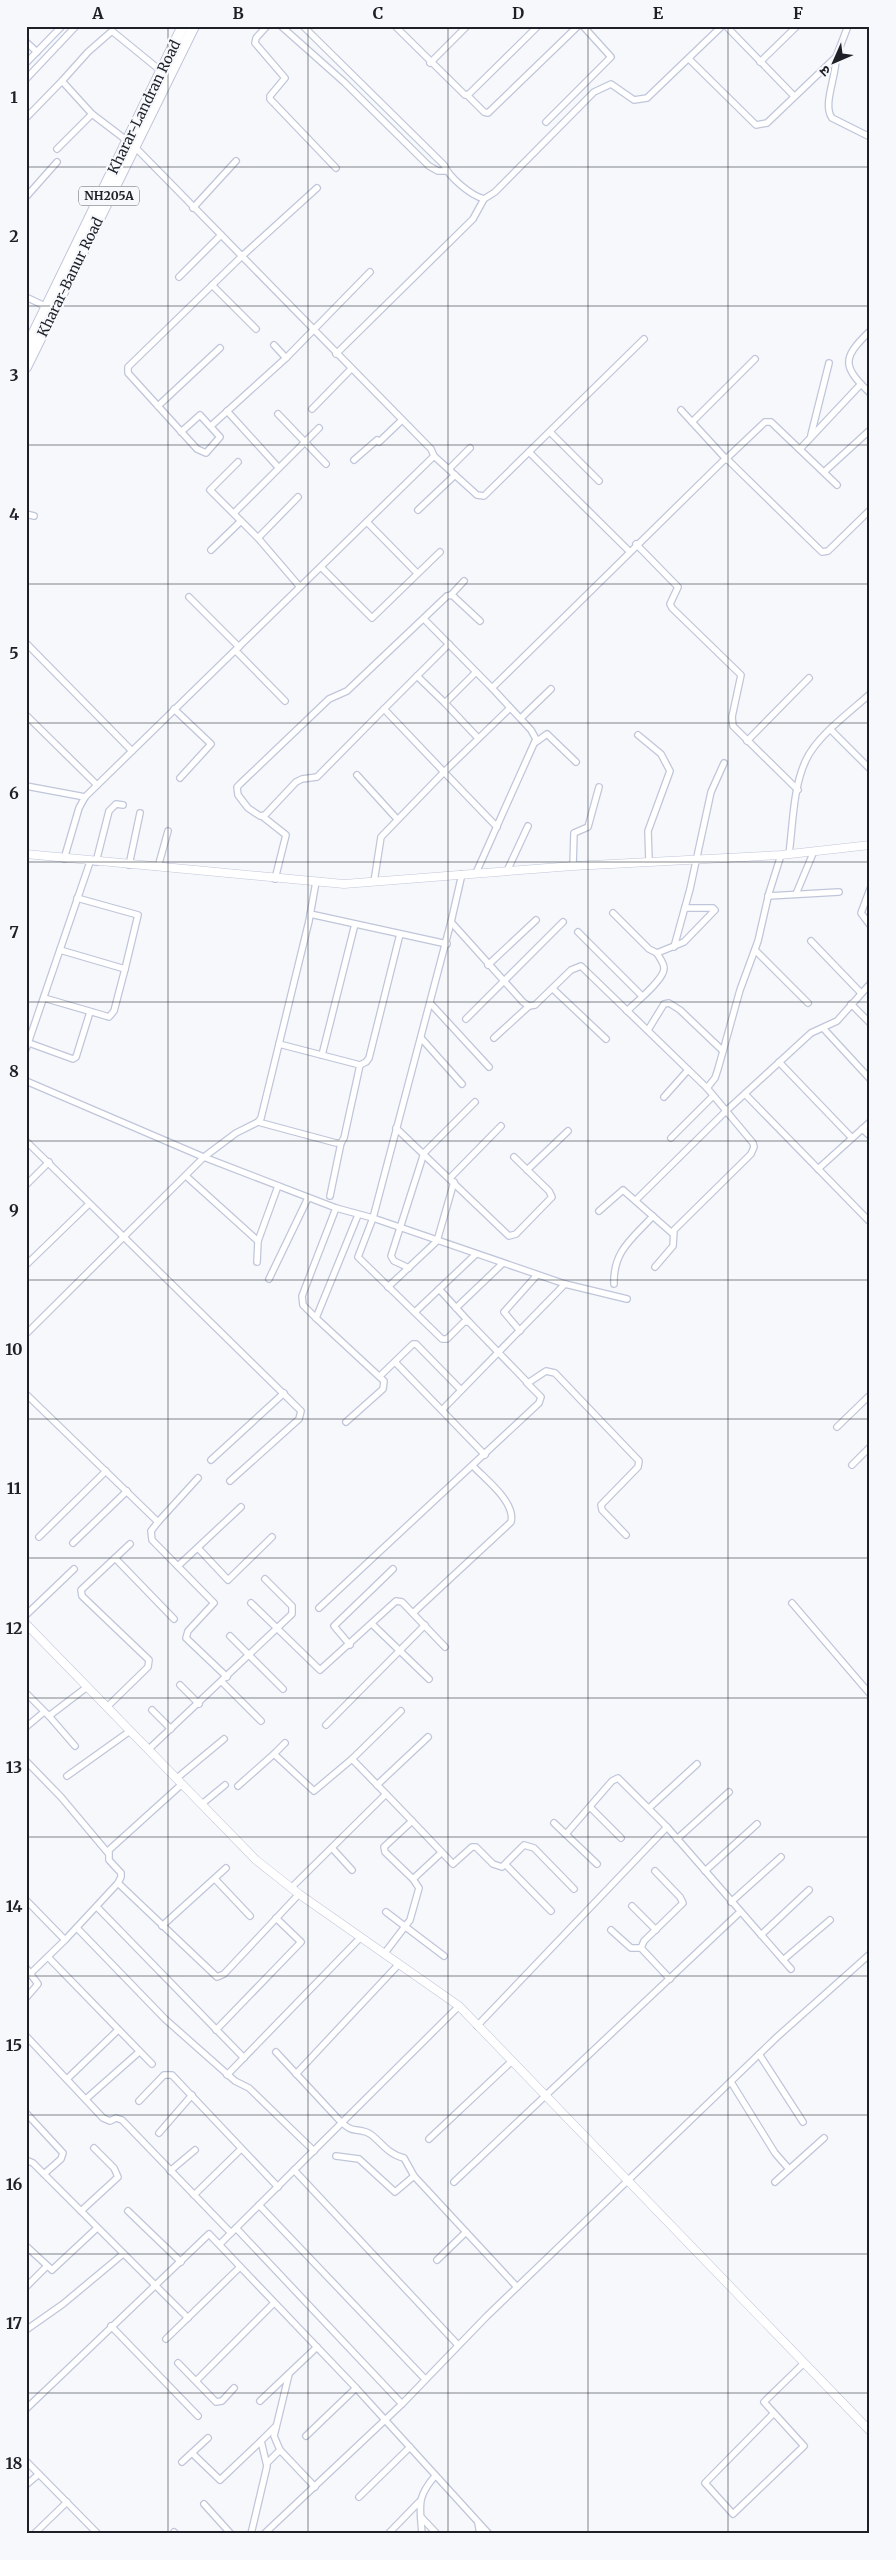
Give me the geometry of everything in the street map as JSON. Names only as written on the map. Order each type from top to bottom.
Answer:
[{"type":"highway","name":"Kharar-Banur Road","points":[[26,367],[130,143],[194,26]]},
{"type":"highway","name":"Kharar-Landran Road","points":[[26,349],[130,143],[181,27]]},
{"type":"street","points":[[26,63],[62,26]]},
{"type":"street","points":[[26,78],[76,26]]},
{"type":"street","points":[[267,26],[256,38],[255,43],[285,78],[270,96],[270,100],[336,168]]},
{"type":"street","points":[[281,26],[344,82],[429,166],[438,171],[446,171]]},
{"type":"street","points":[[304,26],[444,165],[446,171],[475,196],[484,199]]},
{"type":"street","points":[[430,63],[467,26]]},
{"type":"street","points":[[466,95],[538,26]]},
{"type":"street","points":[[396,27],[461,94],[466,95],[484,112],[488,113],[578,26]]},
{"type":"street","points":[[546,122],[610,57],[583,26]]},
{"type":"street","points":[[336,354],[473,219],[484,199],[495,192],[594,92],[611,84],[631,98],[639,101],[656,91],[722,26]]},
{"type":"street","points":[[726,26],[794,96]]},
{"type":"street","points":[[760,62],[797,26]]},
{"type":"street","points":[[848,26],[836,57],[834,80],[827,107],[832,118],[870,137]]},
{"type":"street","points":[[26,118],[88,52],[112,31],[161,71]]},
{"type":"street","points":[[26,42],[37,52]]},
{"type":"street","points":[[689,58],[759,126],[767,123],[836,57]]},
{"type":"street","points":[[62,81],[92,114],[130,143],[431,449],[434,456],[477,495],[482,497],[644,339]]},
{"type":"street","points":[[57,149],[92,114]]},
{"type":"street","points":[[194,208],[236,161]]},
{"type":"street","points":[[26,197],[57,162]]},
{"type":"street","points":[[181,432],[200,415],[220,437],[204,454],[181,432],[128,373],[128,369],[241,257],[317,188]]},
{"type":"street","points":[[179,277],[221,235]]},
{"type":"street","points":[[212,426],[286,358],[370,272]]},
{"type":"street","points":[[212,285],[256,329]]},
{"type":"street","points":[[26,297],[46,307]]},
{"type":"street","points":[[869,332],[854,347],[848,361],[849,370],[870,393]]},
{"type":"street","points":[[274,345],[286,358]]},
{"type":"street","points":[[158,406],[220,348]]},
{"type":"street","points":[[692,422],[755,359]]},
{"type":"street","points":[[811,436],[829,363]]},
{"type":"street","points":[[312,409],[351,369]]},
{"type":"street","points":[[800,449],[861,384]]},
{"type":"street","points":[[681,410],[726,459],[822,552],[828,551],[870,510]]},
{"type":"street","points":[[227,411],[278,467]]},
{"type":"street","points":[[278,414],[326,464]]},
{"type":"street","points":[[354,460],[377,440],[379,442],[402,420]]},
{"type":"street","points":[[492,688],[636,544],[766,422],[769,421],[837,485]]},
{"type":"street","points":[[234,513],[319,428]]},
{"type":"street","points":[[824,472],[870,430]]},
{"type":"street","points":[[550,432],[598,481]]},
{"type":"street","points":[[449,469],[470,448]]},
{"type":"street","points":[[529,452],[629,552]]},
{"type":"street","points":[[64,859],[79,808],[85,798],[434,456]]},
{"type":"street","points":[[238,462],[210,490],[258,538],[300,587]]},
{"type":"street","points":[[418,510],[455,475]]},
{"type":"street","points":[[258,538],[298,497]]},
{"type":"street","points":[[26,514],[34,516]]},
{"type":"street","points":[[212,550],[241,521]]},
{"type":"street","points":[[367,522],[417,573]]},
{"type":"street","points":[[636,544],[678,587],[670,604],[672,608],[741,675],[732,720],[733,726],[798,790]]},
{"type":"street","points":[[321,567],[372,618],[440,552]]},
{"type":"street","points":[[275,879],[286,835],[244,803],[238,794],[237,788],[329,699],[347,691],[464,581]]},
{"type":"street","points":[[451,594],[480,621]]},
{"type":"street","points":[[189,596],[285,701]]},
{"type":"street","points":[[424,618],[521,718],[534,734],[536,742]]},
{"type":"street","points":[[26,643],[132,751]]},
{"type":"street","points":[[262,816],[296,782],[302,778],[317,776],[449,644]]},
{"type":"street","points":[[446,703],[476,672]]},
{"type":"street","points":[[417,676],[446,703],[478,738]]},
{"type":"street","points":[[747,741],[809,678]]},
{"type":"street","points":[[521,718],[551,689]]},
{"type":"street","points":[[706,1088],[715,1078],[740,990],[755,950],[768,896],[785,854],[806,760],[831,730],[870,694]]},
{"type":"street","points":[[374,882],[379,842],[397,819],[510,708]]},
{"type":"street","points":[[174,709],[211,744],[180,778]]},
{"type":"street","points":[[384,709],[497,827]]},
{"type":"street","points":[[26,715],[97,785]]},
{"type":"street","points":[[831,730],[870,769]]},
{"type":"street","points":[[476,873],[536,742],[547,734],[576,762]]},
{"type":"street","points":[[638,735],[661,754],[670,771],[648,831],[649,861]]},
{"type":"street","points":[[674,947],[697,858],[711,792],[724,763]]},
{"type":"street","points":[[357,775],[397,819]]},
{"type":"street","points":[[26,786],[85,798]]},
{"type":"street","points":[[573,866],[573,835],[576,830],[588,827],[599,787]]},
{"type":"street","points":[[26,1050],[77,898],[93,862],[109,811],[116,804],[124,804]]},
{"type":"street","points":[[129,865],[140,813]]},
{"type":"street","points":[[507,871],[528,826]]},
{"type":"street","points":[[158,867],[168,830]]},
{"type":"street","points":[[26,854],[275,879],[316,882],[374,882],[573,866],[785,854],[870,846]]},
{"type":"street","points":[[796,894],[814,851]]},
{"type":"street","points":[[462,874],[447,944],[373,1218],[358,1257],[444,1340],[464,1322],[469,1322]]},
{"type":"street","points":[[26,1334],[204,1157],[236,1133],[258,1122],[264,1111],[316,882]]},
{"type":"street","points":[[870,888],[861,911],[870,925]]},
{"type":"street","points":[[768,896],[839,892]]},
{"type":"street","points":[[44,998],[106,1016],[114,1014],[138,916],[77,898]]},
{"type":"street","points":[[612,913],[649,949],[657,952],[674,947],[686,940],[715,910],[713,908],[685,908]]},
{"type":"street","points":[[310,914],[447,944]]},
{"type":"street","points":[[488,966],[536,920]]},
{"type":"street","points":[[451,922],[488,966],[528,1006]]},
{"type":"street","points":[[466,1019],[563,922]]},
{"type":"street","points":[[322,1055],[355,924]]},
{"type":"street","points":[[578,932],[642,996]]},
{"type":"street","points":[[330,1196],[360,1065],[369,1058],[400,934]]},
{"type":"street","points":[[811,941],[861,993]]},
{"type":"street","points":[[60,950],[125,969]]},
{"type":"street","points":[[755,950],[808,1003]]},
{"type":"street","points":[[627,1011],[657,982],[664,972],[664,966],[657,952]]},
{"type":"street","points":[[494,1038],[528,1006],[540,1002],[571,970],[581,966],[706,1088],[753,1142],[753,1152],[672,1233],[672,1246],[655,1267]]},
{"type":"street","points":[[636,1200],[726,1111],[779,1062],[811,1033],[837,1020],[869,986]]},
{"type":"street","points":[[553,989],[606,1039]]},
{"type":"street","points":[[648,1030],[664,1004],[669,1003],[680,1010],[723,1051]]},
{"type":"street","points":[[431,1004],[489,1067]]},
{"type":"street","points":[[851,1004],[870,1023]]},
{"type":"street","points":[[28,1043],[73,1059],[76,1057],[90,1012]]},
{"type":"street","points":[[823,1028],[870,1079]]},
{"type":"street","points":[[421,1038],[462,1084]]},
{"type":"street","points":[[279,1044],[360,1065]]},
{"type":"street","points":[[779,1062],[852,1138]]},
{"type":"street","points":[[664,1097],[688,1070]]},
{"type":"street","points":[[26,1081],[204,1157],[308,1198],[358,1215],[373,1218],[475,1255],[565,1284],[628,1299]]},
{"type":"street","points":[[745,1094],[869,1221]]},
{"type":"street","points":[[671,1138],[713,1096]]},
{"type":"street","points":[[409,1268],[391,1259],[424,1153],[475,1102]]},
{"type":"street","points":[[258,1122],[341,1143]]},
{"type":"street","points":[[818,1169],[870,1122]]},
{"type":"street","points":[[388,1287],[437,1241],[452,1180],[502,1126]]},
{"type":"street","points":[[396,1128],[505,1233],[512,1236],[552,1197],[550,1191],[514,1157]]},
{"type":"street","points":[[862,1129],[870,1136]]},
{"type":"street","points":[[527,1170],[568,1131]]},
{"type":"street","points":[[26,1141],[284,1393],[300,1411],[301,1416],[230,1481]]},
{"type":"street","points":[[26,1185],[48,1162]]},
{"type":"street","points":[[186,1176],[258,1242]]},
{"type":"street","points":[[258,1262],[258,1242],[278,1186]]},
{"type":"street","points":[[599,1211],[621,1190],[625,1190],[672,1233]]},
{"type":"street","points":[[268,1279],[308,1198]]},
{"type":"street","points":[[26,1266],[89,1204]]},
{"type":"street","points":[[336,1208],[302,1296],[303,1304],[384,1381],[383,1389],[346,1422]]},
{"type":"street","points":[[316,1318],[358,1215]]},
{"type":"street","points":[[614,1284],[614,1269],[617,1258],[653,1216]]},
{"type":"street","points":[[414,1312],[475,1255]]},
{"type":"street","points":[[456,1308],[502,1264]]},
{"type":"street","points":[[520,1331],[504,1312],[537,1275]]},
{"type":"street","points":[[442,1410],[565,1284]]},
{"type":"street","points":[[319,1608],[541,1401],[541,1397],[439,1289]]},
{"type":"street","points":[[380,1376],[413,1344],[416,1344],[461,1390]]},
{"type":"street","points":[[395,1362],[485,1455]]},
{"type":"street","points":[[526,1382],[532,1383],[548,1370],[555,1373],[639,1460],[638,1467],[601,1505],[602,1510],[626,1535]]},
{"type":"street","points":[[211,1460],[284,1393]]},
{"type":"street","points":[[26,1394],[158,1522]]},
{"type":"street","points":[[837,1427],[870,1395]]},
{"type":"street","points":[[852,1464],[870,1447]]},
{"type":"street","points":[[414,1613],[510,1522],[511,1515],[506,1502],[473,1466]]},
{"type":"street","points":[[39,1536],[106,1471]]},
{"type":"street","points":[[198,1478],[158,1522],[150,1536],[214,1603],[188,1631],[186,1638],[261,1721]]},
{"type":"street","points":[[73,1543],[127,1491]]},
{"type":"street","points":[[178,1566],[241,1507]]},
{"type":"street","points":[[198,1548],[228,1580],[272,1537]]},
{"type":"street","points":[[107,1707],[150,1664],[147,1657],[80,1593],[130,1544]]},
{"type":"street","points":[[114,1558],[174,1618]]},
{"type":"street","points":[[26,1615],[74,1569]]},
{"type":"street","points":[[350,1645],[334,1626],[393,1569]]},
{"type":"street","points":[[149,1749],[278,1630],[294,1610],[265,1579]]},
{"type":"street","points":[[251,1603],[320,1670],[350,1645],[396,1601],[402,1602],[414,1613],[445,1646]]},
{"type":"street","points":[[792,1603],[870,1694]]},
{"type":"street","points":[[26,1624],[256,1860],[299,1894],[458,2006],[870,2431]]},
{"type":"street","points":[[372,1624],[429,1679]]},
{"type":"street","points":[[326,1725],[425,1625]]},
{"type":"street","points":[[230,1636],[283,1689]]},
{"type":"street","points":[[180,1685],[198,1704]]},
{"type":"street","points":[[26,1727],[87,1687]]},
{"type":"street","points":[[26,1694],[76,1746]]},
{"type":"street","points":[[152,1710],[171,1729]]},
{"type":"street","points":[[274,1754],[314,1791],[352,1759],[401,1711]]},
{"type":"street","points":[[66,1776],[130,1730]]},
{"type":"street","points":[[377,1785],[428,1737]]},
{"type":"street","points":[[108,1853],[224,1739]]},
{"type":"street","points":[[238,1786],[285,1743]]},
{"type":"street","points":[[352,1759],[453,1864],[472,1848],[476,1847],[497,1867],[506,1865],[524,1845],[534,1848],[574,1888]]},
{"type":"street","points":[[26,1762],[61,1797],[108,1853],[109,1860],[121,1873],[118,1883],[97,1907],[48,1957],[28,1971],[38,1986],[26,1998]]},
{"type":"street","points":[[649,1808],[697,1764]]},
{"type":"street","points":[[566,1834],[612,1781],[618,1778],[668,1828],[791,1969]]},
{"type":"street","points":[[202,1804],[225,1785]]},
{"type":"street","points":[[677,1839],[728,1792]]},
{"type":"street","points":[[291,1888],[386,1794]]},
{"type":"street","points":[[590,1807],[621,1838]]},
{"type":"street","points":[[384,1954],[406,1927],[419,1888],[413,1879],[384,1849],[384,1846],[412,1821]]},
{"type":"street","points":[[554,1823],[597,1864]]},
{"type":"street","points":[[705,1871],[757,1824]]},
{"type":"street","points":[[477,2026],[668,1828]]},
{"type":"street","points":[[332,1848],[352,1870]]},
{"type":"street","points":[[413,1879],[441,1853]]},
{"type":"street","points":[[732,1902],[780,1857]]},
{"type":"street","points":[[506,1865],[551,1911]]},
{"type":"street","points":[[162,1926],[226,1868]]},
{"type":"street","points":[[641,1948],[641,1944],[683,1903],[680,1897],[655,1871]]},
{"type":"street","points":[[215,1879],[250,1916]]},
{"type":"street","points":[[118,1883],[217,1977],[224,1974],[299,1894]]},
{"type":"street","points":[[761,1936],[809,1890]]},
{"type":"street","points":[[26,1900],[65,1940]]},
{"type":"street","points":[[632,1906],[656,1930]]},
{"type":"street","points":[[97,1907],[244,2058]]},
{"type":"street","points":[[386,1912],[444,1956]]},
{"type":"street","points":[[454,2182],[740,1912]]},
{"type":"street","points":[[216,2030],[301,1942],[276,1918]]},
{"type":"street","points":[[783,1960],[830,1920]]},
{"type":"street","points":[[77,1928],[165,2019],[227,2074],[249,2088],[314,2151]]},
{"type":"street","points":[[611,1930],[631,1948],[641,1948],[670,1979]]},
{"type":"street","points":[[227,2074],[361,1938]]},
{"type":"street","points":[[264,2534],[402,2404],[517,2287],[759,2054],[870,1954]]},
{"type":"street","points":[[48,1957],[152,2064]]},
{"type":"street","points":[[296,2074],[398,1965]]},
{"type":"street","points":[[220,2244],[458,2006]]},
{"type":"street","points":[[67,2079],[118,2030]]},
{"type":"street","points":[[26,2036],[106,2120],[116,2118],[122,2120],[230,2234]]},
{"type":"street","points":[[86,2099],[140,2052]]},
{"type":"street","points":[[276,2052],[352,2131],[367,2132],[394,2156],[404,2158],[414,2176],[517,2287]]},
{"type":"street","points":[[759,2054],[802,2122]]},
{"type":"street","points":[[429,2140],[512,2061]]},
{"type":"street","points":[[139,2102],[168,2073],[192,2095],[278,2187]]},
{"type":"street","points":[[731,2082],[775,2153],[789,2169]]},
{"type":"street","points":[[159,2133],[192,2095]]},
{"type":"street","points":[[26,2113],[63,2153],[61,2159],[44,2174]]},
{"type":"street","points":[[775,2182],[824,2138]]},
{"type":"street","points":[[80,2211],[118,2177],[114,2168],[94,2148]]},
{"type":"street","points":[[194,2195],[241,2149]]},
{"type":"street","points":[[170,2171],[195,2150]]},
{"type":"street","points":[[336,2156],[359,2159],[395,2192],[414,2176]]},
{"type":"street","points":[[26,2160],[33,2163],[188,2318]]},
{"type":"street","points":[[294,2170],[458,2346]]},
{"type":"street","points":[[259,2205],[425,2379]]},
{"type":"street","points":[[128,2211],[181,2262]]},
{"type":"street","points":[[26,2246],[46,2267],[52,2270],[97,2228]]},
{"type":"street","points":[[236,2228],[402,2404]]},
{"type":"street","points":[[437,2260],[466,2232]]},
{"type":"street","points":[[26,2408],[209,2234],[356,2388],[489,2534]]},
{"type":"street","points":[[26,2330],[63,2304],[123,2254]]},
{"type":"street","points":[[26,2287],[46,2267]]},
{"type":"street","points":[[166,2339],[240,2267]]},
{"type":"street","points":[[197,2380],[274,2303]]},
{"type":"street","points":[[111,2326],[198,2416]]},
{"type":"street","points":[[260,2401],[316,2347]]},
{"type":"street","points":[[178,2362],[219,2402],[234,2388]]},
{"type":"street","points":[[774,2413],[705,2483],[733,2514],[804,2446],[774,2413],[764,2402],[803,2364]]},
{"type":"street","points":[[289,2374],[275,2427],[274,2440],[280,2450],[315,2487]]},
{"type":"street","points":[[306,2436],[356,2388]]},
{"type":"street","points":[[192,2453],[220,2480],[275,2427]]},
{"type":"street","points":[[182,2462],[208,2438]]},
{"type":"street","points":[[251,2534],[267,2463],[260,2440]]},
{"type":"street","points":[[359,2497],[410,2447]]},
{"type":"street","points":[[267,2463],[280,2450]]},
{"type":"street","points":[[26,2461],[98,2534]]},
{"type":"street","points":[[26,2485],[39,2474]]},
{"type":"street","points":[[389,2533],[419,2502],[424,2490],[436,2476]]},
{"type":"street","points":[[34,2534],[67,2502]]},
{"type":"street","points":[[419,2502],[422,2534]]},
{"type":"street","points":[[204,2504],[231,2534]]},
{"type":"street","points":[[420,2516],[437,2534]]},
{"type":"street","points":[[478,2523],[480,2534]]}]
